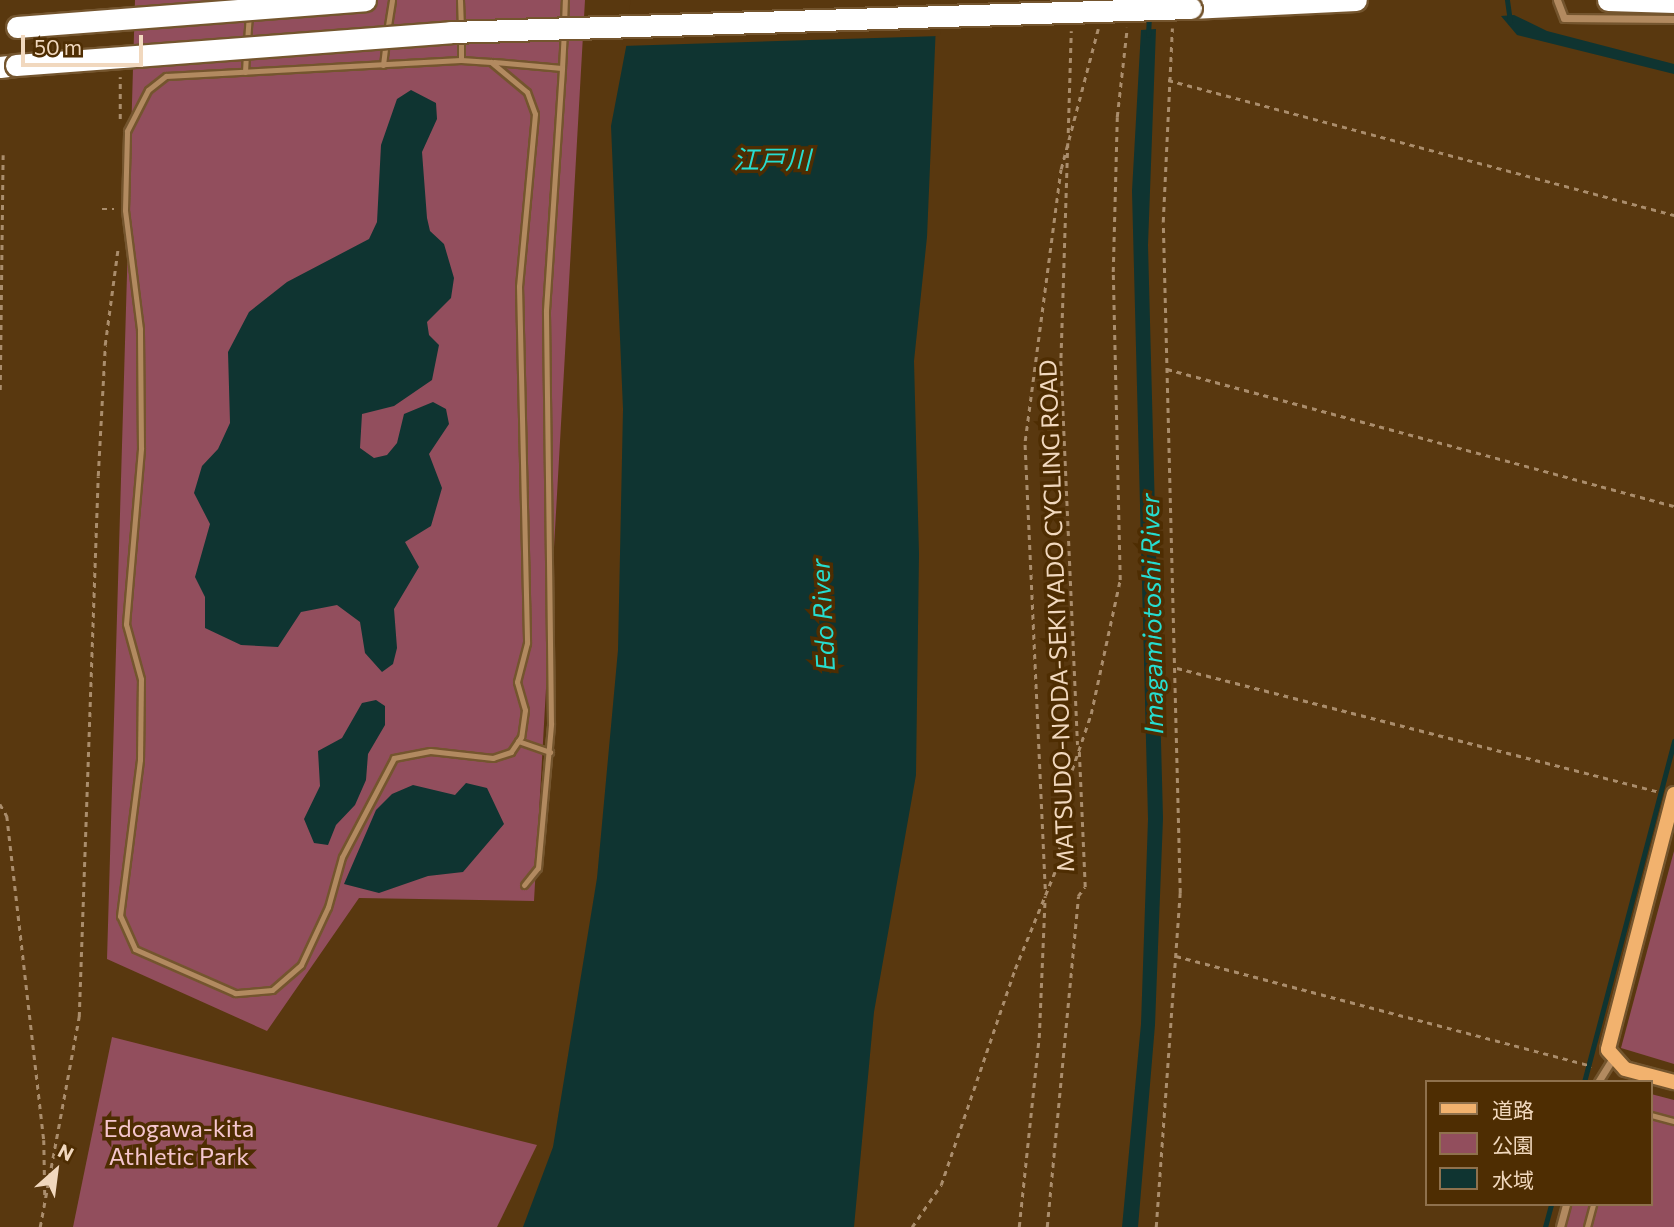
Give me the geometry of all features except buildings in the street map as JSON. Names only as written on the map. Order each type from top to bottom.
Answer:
[{"type":"highway","points":[[0,29],[365,0]]},
{"type":"highway","points":[[0,67],[465,32],[1356,0]]},
{"type":"highway","points":[[1608,0],[1674,2]]},
{"type":"street","points":[[1557,0],[1564,18],[1674,19]]},
{"type":"street","points":[[1674,794],[1609,1042],[1612,1060],[1625,1069],[1674,1082]]},
{"type":"street","points":[[1599,1080],[1612,1060]]},
{"type":"street","points":[[1560,1227],[1565,1206]]},
{"type":"lane","points":[[245,72],[251,0]]},
{"type":"lane","points":[[383,65],[392,0]]},
{"type":"lane","points":[[460,0],[461,60]]},
{"type":"lane","points":[[524,885],[538,868],[550,752],[546,310],[565,0]]},
{"type":"lane","points":[[491,62],[527,92],[535,114],[519,286],[527,643],[517,682],[525,710],[518,741],[511,752],[493,758],[430,751],[394,758],[342,857],[328,908],[301,964],[272,990],[235,993],[149,957],[125,936],[120,895],[140,760],[141,679],[126,624],[127,559],[141,448],[140,329],[125,209],[127,131],[148,90],[166,76],[461,60],[491,62],[562,68]]},
{"type":"lane","points":[[518,741],[550,752]]},
{"type":"lane","points":[[1653,1116],[1674,1121]]},
{"type":"lane","points":[[1587,1227],[1592,1206]]},
{"type":"path","points":[[1156,1227],[1176,956],[1177,668],[1163,222],[1173,13]]},
{"type":"path","name":"MATSUDO-NODA-SEKIYADO CYCLING ROAD","points":[[1046,1227],[1078,896],[1085,887],[1061,361],[1072,24]]},
{"type":"path","points":[[1019,1227],[1039,1038],[1045,892],[1025,441],[1068,134],[1096,49],[1098,24]]},
{"type":"path","points":[[912,1227],[942,1185],[1045,892],[1056,869],[1079,748],[1106,658],[1120,580],[1113,272],[1117,117],[1127,26]]},
{"type":"path","points":[[120,67],[120,121]]},
{"type":"path","points":[[1168,80],[1674,215]]},
{"type":"path","points":[[0,390],[2,155]]},
{"type":"path","points":[[117,197],[117,221]]},
{"type":"path","points":[[102,209],[116,209]]},
{"type":"path","points":[[40,1227],[79,1017],[98,476],[106,345],[119,244]]},
{"type":"path","points":[[1167,369],[1674,506]]},
{"type":"path","points":[[1177,668],[1647,789]]},
{"type":"path","points":[[0,804],[7,816],[42,1126],[45,1205]]},
{"type":"path","points":[[1176,956],[1572,1061],[1602,1072]]},
{"type":"green space","points":[[135,0],[585,0],[534,901],[359,898],[267,1031],[107,959]]},
{"type":"green space","points":[[1674,851],[1674,1064],[1621,1048]]},
{"type":"green space","name":"Edogawa-kita Athletic Park","points":[[112,1037],[537,1145],[497,1227],[73,1227]]},
{"type":"green space","points":[[1653,1095],[1674,1100],[1674,1227],[1566,1227],[1571,1206],[1653,1206]]},
{"type":"water","name":"江戸川","points":[[635,0],[937,0],[927,237],[914,361],[919,554],[916,775],[874,1012],[854,1227],[523,1227],[553,1147],[597,878],[618,650],[623,409],[611,126]]},
{"type":"water","points":[[1514,15],[1547,31],[1674,64],[1674,74],[1517,35],[1501,16]]},
{"type":"water","points":[[1156,29],[1148,245],[1163,818],[1155,1025],[1138,1227],[1122,1227],[1141,1024],[1148,819],[1132,191],[1141,30]]},
{"type":"water","points":[[411,90],[436,103],[437,119],[422,152],[427,218],[430,231],[444,244],[454,278],[451,298],[427,322],[429,335],[439,345],[432,380],[394,406],[362,414],[360,448],[374,458],[387,455],[397,443],[404,414],[433,402],[446,409],[449,424],[429,454],[442,488],[431,526],[405,542],[419,567],[394,609],[397,648],[393,664],[382,672],[365,653],[360,622],[337,605],[301,612],[278,647],[241,645],[205,628],[205,597],[195,577],[210,524],[194,493],[202,466],[218,449],[230,423],[228,352],[249,312],[287,282],[369,239],[377,222],[381,145],[397,99]]},
{"type":"water","points":[[376,700],[385,706],[385,725],[368,754],[366,780],[355,805],[336,825],[328,845],[314,843],[304,819],[320,786],[318,751],[342,738],[362,703]]},
{"type":"water","points":[[466,783],[487,788],[504,824],[463,872],[428,876],[379,893],[344,884],[376,810],[392,794],[413,785],[455,795]]},
{"type":"pier","points":[[631,0],[941,0],[940,36],[622,46]]},
{"type":"waterway","points":[[1507,0],[1510,22]]},
{"type":"waterway","name":"Imagamiotoshi River","points":[[1148,35],[1149,14]]},
{"type":"waterway","points":[[1585,1080],[1674,741]]},
{"type":"waterway","points":[[1545,1227],[1550,1206]]},
{"type":"water label","name":"Edo River","points":[[822,615]]}]
